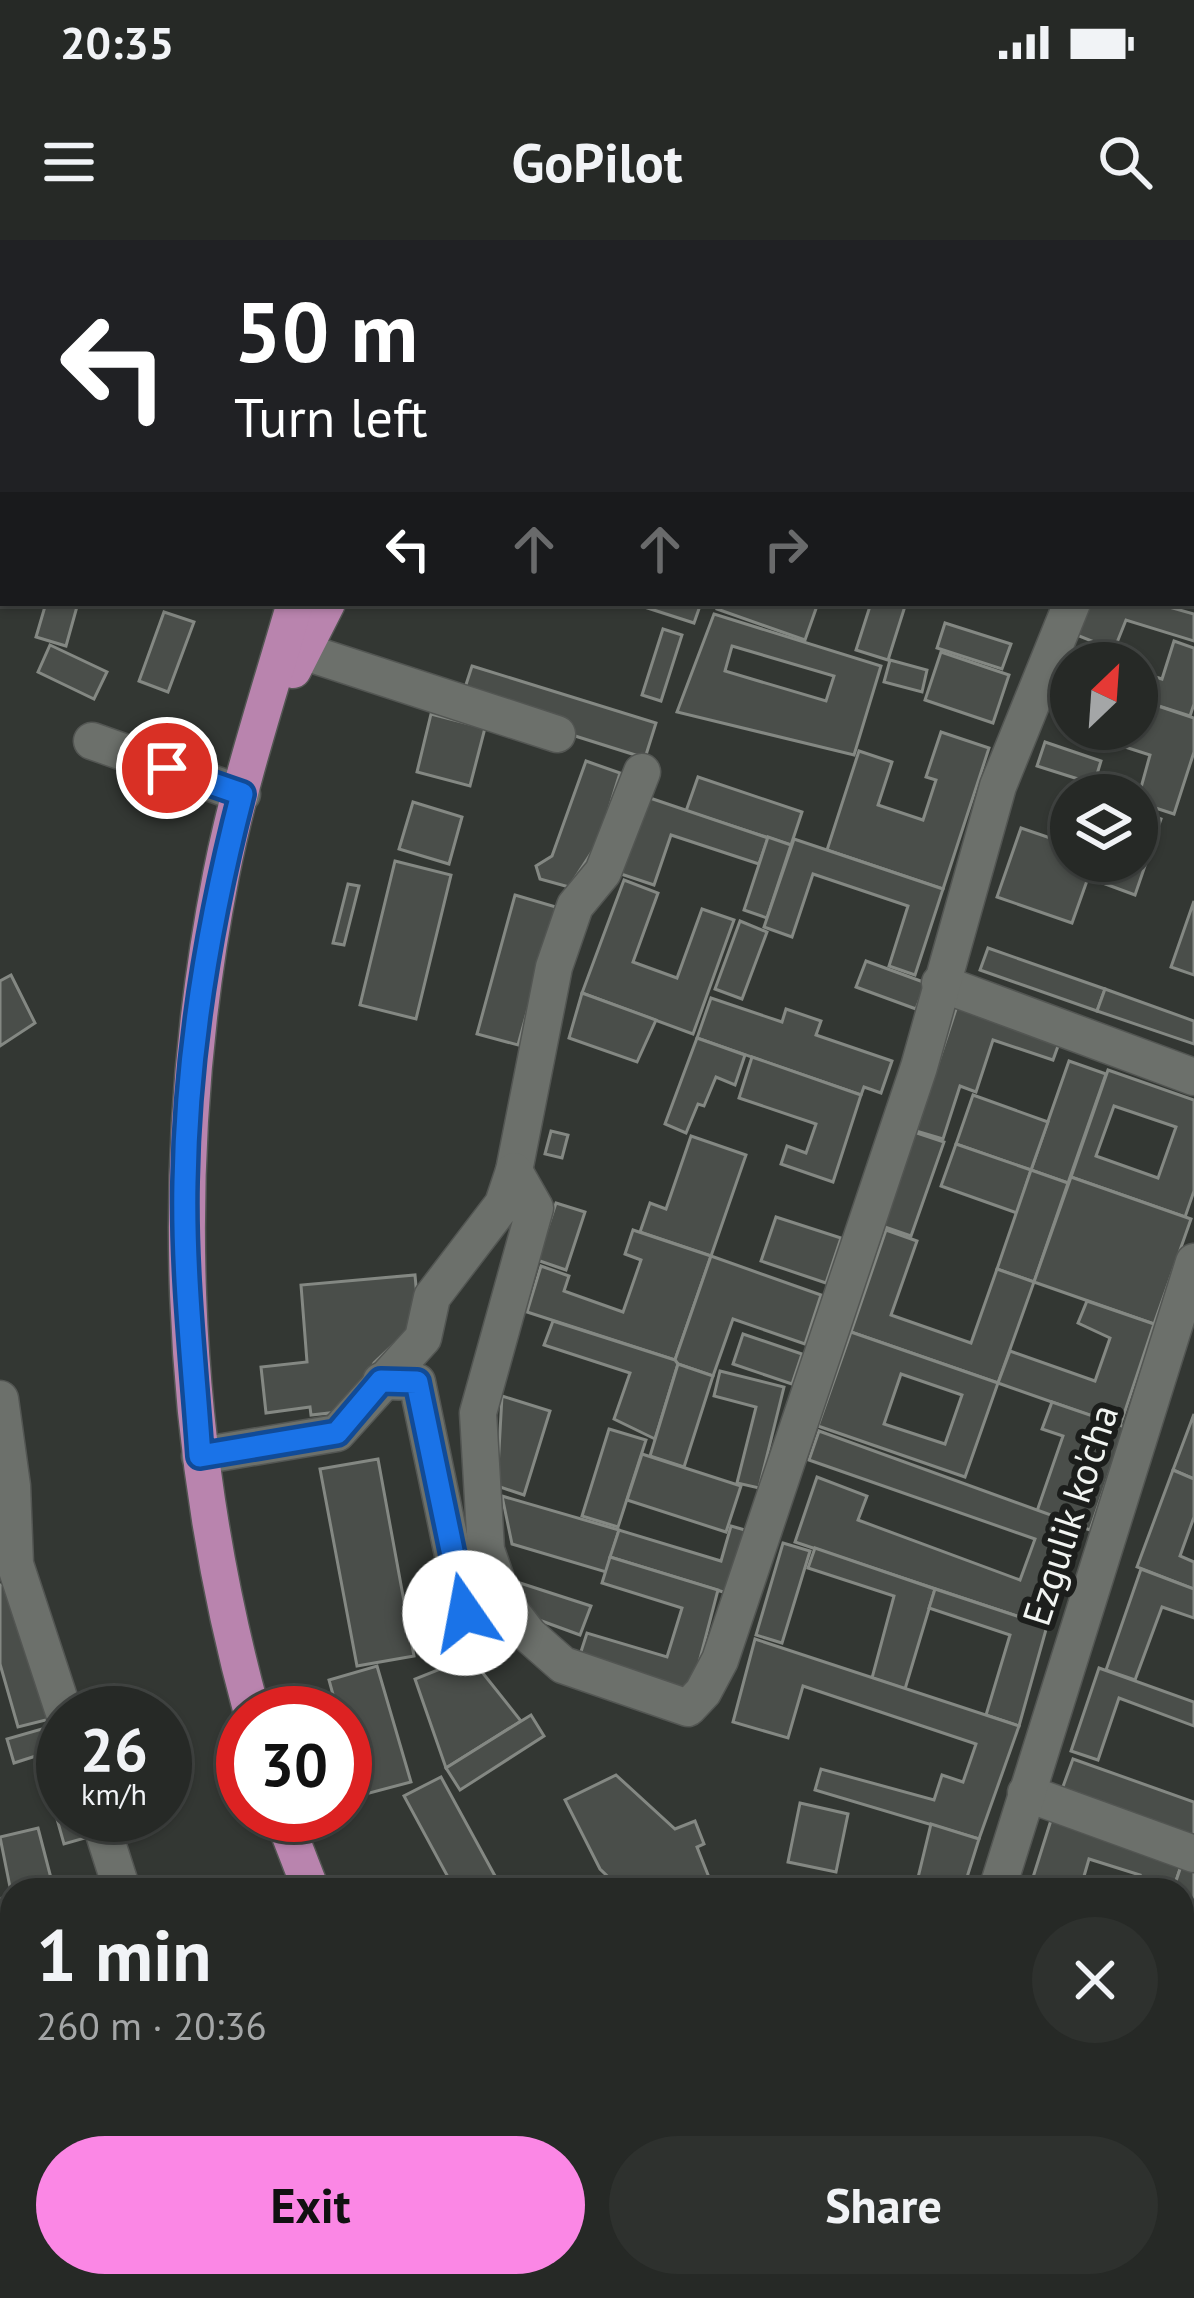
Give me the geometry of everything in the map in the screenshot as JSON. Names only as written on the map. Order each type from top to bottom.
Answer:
[{"type":"main road","points":[[246,1686],[217,1565],[200,1456],[184,1184],[199,1003],[222,871],[295,606]]},
{"type":"main road","points":[[254,748],[325,606]]},
{"type":"main road","points":[[292,1842],[306,1878]]},
{"type":"street","points":[[514,1172],[535,1208],[478,1413],[486,1550],[504,1602],[563,1665],[688,1708],[703,1692],[720,1660],[919,1066],[998,786],[1071,606]]},
{"type":"street","points":[[302,651],[557,734]]},
{"type":"street","points":[[92,741],[242,794]]},
{"type":"street","points":[[200,1456],[337,1433],[423,1337],[432,1297],[503,1204],[514,1172],[554,967],[575,906],[603,872],[642,772]]},
{"type":"street","points":[[940,983],[1194,1077]]},
{"type":"street","name":"Ezgulik ko'cha","points":[[1000,1878],[1194,1262]]},
{"type":"street","points":[[381,1381],[417,1382],[465,1613]]},
{"type":"street","points":[[0,1399],[12,1486],[8,1565],[54,1686]]},
{"type":"street","points":[[1025,1793],[1194,1854]]},
{"type":"street","points":[[106,1842],[117,1878]]},
{"type":"building","points":[[45,606],[77,606],[66,646],[36,637]]},
{"type":"building","points":[[641,606],[700,606],[694,623]]},
{"type":"building","points":[[718,606],[817,606],[805,640]]},
{"type":"building","points":[[870,606],[905,606],[888,660],[856,650]]},
{"type":"building","points":[[1085,606],[1166,606],[1194,614],[1194,641],[1126,620],[1117,642],[1094,642],[1074,634]]},
{"type":"building","points":[[164,612],[194,622],[168,692],[139,681]]},
{"type":"building","points":[[714,614],[881,666],[854,755],[677,712]],"holes":[[[732,646],[834,676],[826,701],[725,671]]]},
{"type":"building","points":[[945,623],[1011,644],[1002,669],[937,648]]},
{"type":"building","points":[[663,629],[682,635],[661,701],[642,695]]},
{"type":"building","points":[[1174,641],[1194,648],[1190,716],[1158,706],[1158,678],[1162,679]]},
{"type":"building","points":[[50,645],[107,672],[94,699],[38,672]]},
{"type":"building","points":[[941,652],[1009,675],[993,723],[925,700]]},
{"type":"building","points":[[890,660],[927,670],[922,692],[884,682]]},
{"type":"building","points":[[472,666],[656,723],[645,758],[461,700]]},
{"type":"building","points":[[1158,706],[1194,718],[1194,752],[1174,814],[1158,809],[1158,774],[1145,774],[1150,755],[1134,750],[1158,750]]},
{"type":"building","points":[[431,714],[485,728],[470,786],[417,772]]},
{"type":"building","points":[[941,732],[989,748],[943,889],[827,850],[859,751],[892,762],[878,805],[923,820],[936,780],[926,777]]},
{"type":"building","points":[[1045,742],[1050,750],[1069,750],[1101,761],[1097,774],[1062,774],[1037,766]]},
{"type":"building","points":[[586,761],[620,773],[599,841],[569,887],[540,879],[536,866],[552,856]]},
{"type":"building","points":[[698,777],[802,812],[791,845],[686,811]]},
{"type":"building","points":[[647,797],[768,838],[759,864],[671,835],[654,885],[621,874]]},
{"type":"building","points":[[413,802],[462,817],[449,864],[399,849]]},
{"type":"building","points":[[1021,828],[1050,838],[1050,882],[1087,882],[1072,923],[997,897]]},
{"type":"building","points":[[768,837],[791,845],[767,918],[744,910]]},
{"type":"building","points":[[794,839],[943,889],[915,975],[889,966],[908,906],[813,874],[792,937],[764,927]]},
{"type":"building","points":[[395,861],[451,875],[416,1019],[360,1005]]},
{"type":"building","points":[[624,880],[658,893],[633,962],[677,978],[702,909],[734,920],[693,1034],[582,993]]},
{"type":"building","points":[[1100,882],[1139,882],[1135,895]]},
{"type":"building","points":[[348,884],[359,886],[344,945],[333,943]]},
{"type":"building","points":[[515,895],[556,907],[518,1045],[477,1034]]},
{"type":"building","points":[[1194,901],[1194,975],[1171,967]]},
{"type":"building","points":[[740,921],[767,932],[742,999],[715,989]]},
{"type":"building","points":[[988,948],[1105,989],[1097,1011],[980,970]]},
{"type":"building","points":[[866,961],[926,983],[916,1009],[856,987]]},
{"type":"building","points":[[11,975],[35,1023],[0,1046],[0,981]]},
{"type":"building","points":[[1105,989],[1194,1021],[1194,1044],[1097,1011]]},
{"type":"building","points":[[582,993],[656,1020],[637,1062],[569,1038]]},
{"type":"building","points":[[711,998],[782,1022],[786,1009],[821,1021],[816,1035],[892,1061],[881,1093],[864,1087],[861,1095],[697,1038]]},
{"type":"building","points":[[959,1000],[1062,1035],[1053,1060],[993,1040],[976,1092],[960,1086],[943,1139],[916,1131]]},
{"type":"building","points":[[697,1038],[745,1055],[735,1085],[716,1077],[686,1133],[665,1124]]},
{"type":"building","points":[[752,1057],[861,1095],[833,1182],[781,1164],[787,1146],[806,1153],[816,1124],[739,1098]]},
{"type":"building","points":[[1069,1061],[1106,1074],[1068,1183],[1031,1170]]},
{"type":"building","points":[[1108,1070],[1194,1100],[1194,1191],[1185,1217],[1071,1177]],"holes":[[[1114,1106],[1176,1127],[1158,1178],[1096,1156]]]},
{"type":"building","points":[[973,1095],[1048,1122],[1031,1170],[956,1144]]},
{"type":"building","points":[[551,1131],[568,1135],[562,1158],[545,1154]]},
{"type":"building","points":[[911,1131],[944,1142],[911,1236],[879,1225]]},
{"type":"building","points":[[691,1136],[746,1155],[711,1256],[640,1232],[650,1203],[666,1209]]},
{"type":"building","points":[[956,1144],[1031,1170],[1017,1213],[941,1186]]},
{"type":"building","points":[[1031,1170],[1068,1183],[1034,1282],[997,1269]]},
{"type":"building","points":[[1071,1177],[1191,1219],[1154,1324],[1034,1282]]},
{"type":"building","points":[[556,1203],[585,1212],[566,1270],[537,1260]]},
{"type":"building","points":[[776,1217],[841,1238],[826,1283],[761,1261]]},
{"type":"building","points":[[633,1230],[711,1256],[675,1360],[527,1312],[541,1266],[569,1276],[564,1291],[623,1312],[641,1260],[625,1254]]},
{"type":"building","points":[[886,1230],[917,1241],[891,1315],[971,1343],[997,1269],[1034,1282],[998,1383],[851,1332]]},
{"type":"building","points":[[711,1256],[821,1295],[805,1344],[733,1319],[713,1376],[678,1364],[675,1360]]},
{"type":"building","points":[[415,1275],[419,1320],[374,1363],[347,1411],[311,1415],[310,1407],[266,1413],[261,1367],[307,1362],[301,1285]]},
{"type":"building","points":[[1087,1301],[1154,1324],[1120,1426],[998,1383],[1010,1351],[1095,1381],[1110,1338],[1078,1323]]},
{"type":"building","points":[[553,1321],[675,1360],[678,1364],[655,1439],[614,1419],[630,1373],[544,1345]]},
{"type":"building","points":[[851,1332],[998,1383],[965,1477],[818,1426]],"holes":[[[901,1374],[962,1395],[945,1444],[884,1424]]]},
{"type":"building","points":[[743,1334],[802,1354],[792,1384],[733,1364]]},
{"type":"building","points":[[678,1364],[713,1376],[684,1467],[650,1456]]},
{"type":"building","points":[[720,1371],[784,1387],[759,1488],[737,1483],[756,1407],[714,1396]]},
{"type":"building","points":[[502,1396],[550,1411],[524,1495],[497,1486]]},
{"type":"building","points":[[1052,1402],[1125,1427],[1090,1530],[1037,1511],[1063,1436],[1042,1429]]},
{"type":"building","points":[[1194,1414],[1194,1479],[1173,1470]]},
{"type":"building","points":[[609,1429],[646,1440],[618,1527],[582,1516]]},
{"type":"building","points":[[819,1431],[1081,1526],[1047,1626],[795,1542],[817,1477],[867,1496],[858,1520],[1020,1580],[1035,1539],[809,1460]]},
{"type":"building","points":[[642,1454],[741,1486],[726,1532],[627,1500]]},
{"type":"building","points":[[378,1459],[414,1656],[357,1666],[320,1469]]},
{"type":"building","points":[[1173,1470],[1194,1479],[1194,1517],[1180,1556],[1194,1562],[1194,1589],[1137,1567]]},
{"type":"building","points":[[502,1496],[619,1530],[606,1572],[512,1544]]},
{"type":"building","points":[[731,1526],[752,1532],[733,1595],[610,1557],[619,1530],[721,1561]]},
{"type":"building","points":[[783,1543],[810,1551],[782,1643],[756,1635]]},
{"type":"building","points":[[815,1548],[935,1589],[905,1689],[872,1678],[894,1596],[808,1568]]},
{"type":"building","points":[[610,1557],[718,1590],[690,1697],[577,1664],[587,1633],[667,1657],[682,1608],[602,1583]]},
{"type":"building","points":[[1141,1569],[1194,1589],[1194,1618],[1162,1607],[1135,1680],[1106,1670]]},
{"type":"building","points":[[12,1582],[41,1686],[36,1686],[36,1722],[18,1727],[0,1664],[0,1585]]},
{"type":"building","points":[[520,1583],[591,1606],[580,1635],[528,1616]]},
{"type":"building","points":[[935,1589],[1047,1626],[1019,1726],[986,1715],[1010,1635],[929,1608]]},
{"type":"building","points":[[755,1639],[1019,1726],[979,1839],[815,1790],[821,1769],[934,1800],[942,1775],[963,1782],[976,1744],[803,1686],[788,1738],[733,1722]]},
{"type":"building","points":[[470,1657],[521,1721],[446,1768],[415,1679]]},
{"type":"building","points":[[377,1666],[411,1782],[372,1792],[372,1686],[331,1686],[329,1680]]},
{"type":"building","points":[[1099,1668],[1194,1702],[1194,1726],[1119,1698],[1098,1760],[1071,1751]]},
{"type":"building","points":[[531,1715],[544,1736],[460,1790],[446,1768]]},
{"type":"building","points":[[36,1731],[36,1756],[14,1763],[7,1739]]},
{"type":"building","points":[[1073,1759],[1194,1802],[1194,1839],[1061,1792]]},
{"type":"building","points":[[616,1775],[675,1829],[695,1821],[704,1844],[697,1847],[709,1878],[609,1878],[600,1869],[565,1800]]},
{"type":"building","points":[[441,1777],[495,1876],[448,1878],[404,1796]]},
{"type":"building","points":[[800,1803],[848,1814],[836,1872],[788,1862]]},
{"type":"building","points":[[1052,1817],[1182,1863],[1177,1878],[1139,1878],[1089,1859],[1083,1878],[1033,1878]]},
{"type":"building","points":[[931,1824],[979,1839],[967,1878],[918,1878]]},
{"type":"building","points":[[36,1828],[36,1842],[42,1842],[51,1878],[8,1878],[0,1837]]},
{"type":"building","points":[[1182,1863],[1194,1868],[1194,1878],[1177,1878]]},
{"type":"route","points":[[167,768],[242,794],[222,871],[199,1003],[184,1184],[200,1456],[337,1433],[381,1381],[417,1382],[465,1613]]}]
